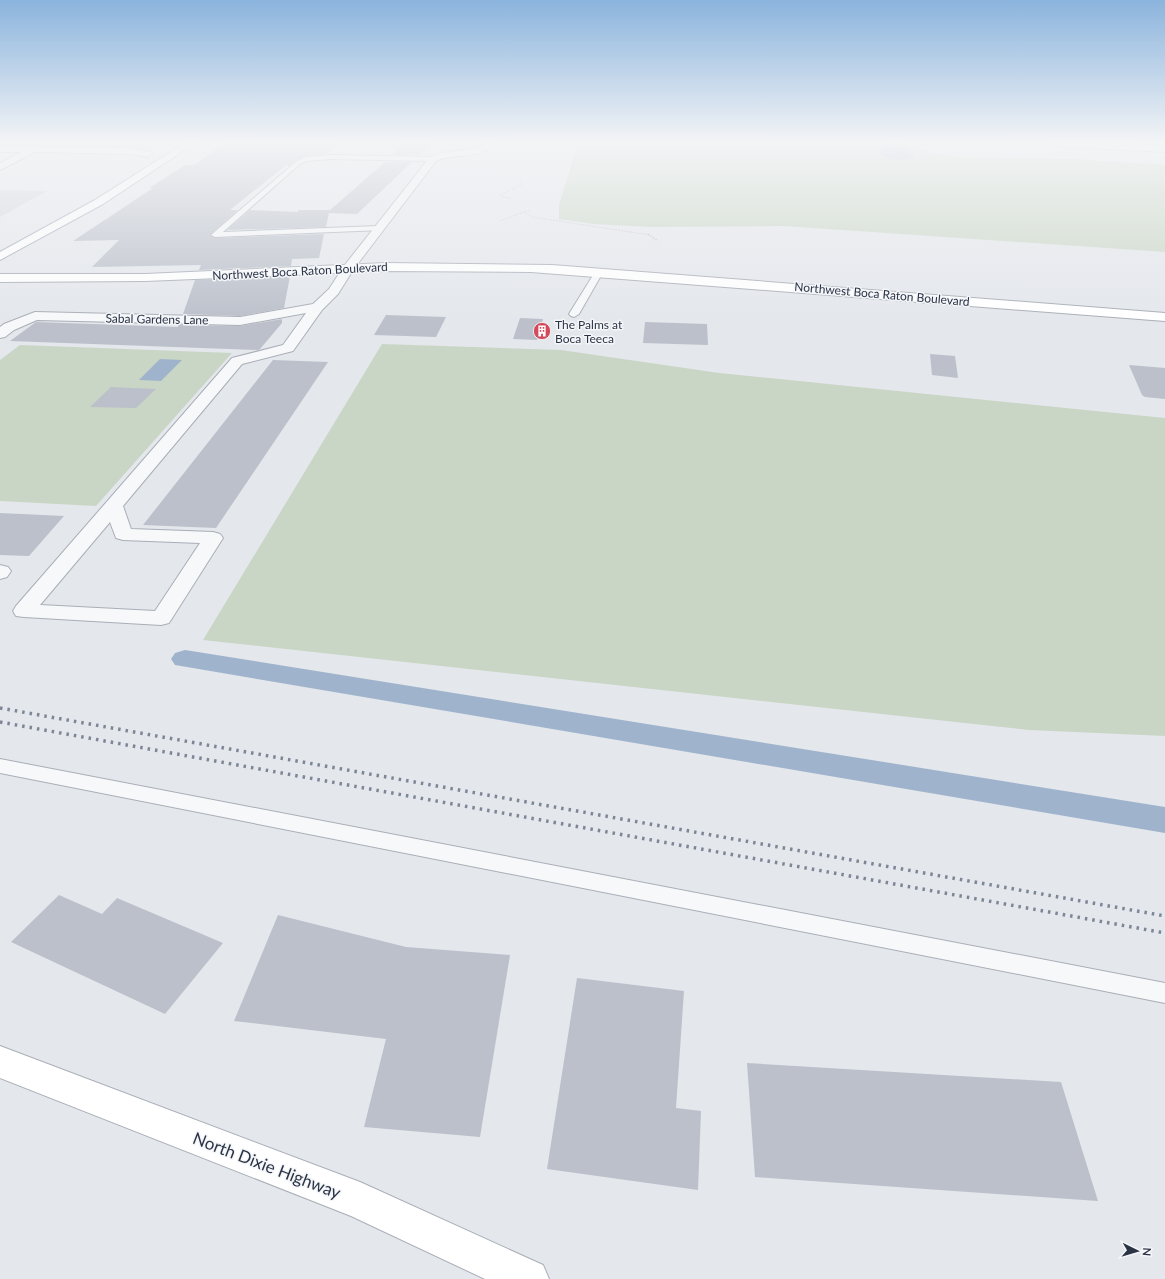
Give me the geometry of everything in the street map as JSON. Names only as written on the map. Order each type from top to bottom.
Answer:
[{"type":"street","points":[[0,257],[98,203]]},
{"type":"street","points":[[114,506],[123,534],[213,538],[161,618],[24,611],[237,361],[288,348],[320,290],[328,299],[399,203]]},
{"type":"street","name":"Northwest Boca Raton Boulevard","points":[[0,278],[98,279],[346,273],[599,272],[1165,317]]},
{"type":"street","name":"Sabal Gardens Lane","points":[[0,334],[9,327],[35,316],[240,321],[268,317],[320,290],[346,273]]},
{"type":"street","name":"Northwest Boca Raton Boulevard","points":[[0,289],[116,288],[320,290]]},
{"type":"street","name":"North Dixie Highway","points":[[0,1062],[360,1201],[529,1279]]},
{"type":"lane","points":[[252,203],[215,235],[379,228]]},
{"type":"lane","points":[[574,314],[599,272]]},
{"type":"lane","points":[[0,766],[1165,993]]},
{"type":"path","points":[[500,221],[529,210]]},
{"type":"path","points":[[525,212],[532,217],[649,234],[658,241]]},
{"type":"shaded area","points":[[0,203],[26,203],[0,217]]},
{"type":"green space","points":[[560,203],[1165,203],[1165,252],[784,226],[651,227],[594,224],[559,219]]},
{"type":"green space","points":[[382,344],[561,350],[719,373],[1165,418],[1165,736],[1029,730],[203,640]]},
{"type":"green space","points":[[20,345],[232,353],[96,506],[0,501],[0,360]]},
{"type":"water","points":[[160,359],[182,360],[161,381],[139,380]]},
{"type":"building","points":[[131,203],[239,203],[230,210],[238,210],[210,235],[215,238],[324,234],[319,258],[292,259],[291,266],[199,270],[201,265],[92,267],[119,240],[73,241]]},
{"type":"building","points":[[338,203],[369,203],[357,214],[329,213],[326,227],[227,230],[250,210],[297,212],[299,210],[330,210]]},
{"type":"building","points":[[290,276],[284,308],[240,316],[183,314],[195,280]]},
{"type":"building","points":[[386,315],[446,317],[436,337],[374,335]]},
{"type":"building","points":[[520,318],[543,319],[537,340],[513,339]]},
{"type":"building","points":[[282,319],[282,323],[258,350],[10,341],[36,322],[178,327],[178,325],[240,326]]},
{"type":"building","points":[[645,322],[707,324],[708,345],[643,343]]},
{"type":"building","points":[[930,354],[955,356],[958,378],[932,375]]},
{"type":"building","points":[[273,360],[328,362],[216,528],[143,525]]},
{"type":"building","points":[[1129,365],[1165,368],[1165,399],[1145,397],[1142,395]]},
{"type":"building","points":[[111,387],[156,389],[136,408],[90,407]]},
{"type":"building","points":[[0,513],[64,516],[29,556],[0,555]]},
{"type":"building","points":[[59,895],[102,914],[117,898],[223,943],[165,1014],[11,942]]},
{"type":"building","points":[[278,915],[406,947],[510,955],[480,1137],[364,1127],[386,1039],[234,1021]]},
{"type":"building","points":[[577,978],[684,991],[676,1108],[701,1111],[698,1190],[547,1169]]},
{"type":"building","points":[[747,1063],[1061,1082],[1098,1201],[755,1177]]},
{"type":"waterway","points":[[185,659],[1165,820]]},
{"type":"railway","points":[[0,708],[1165,916]]},
{"type":"railway","points":[[0,722],[1165,933]]},
{"type":"place","name":"The Palms at Boca Teeca","points":[[542,331]]}]
